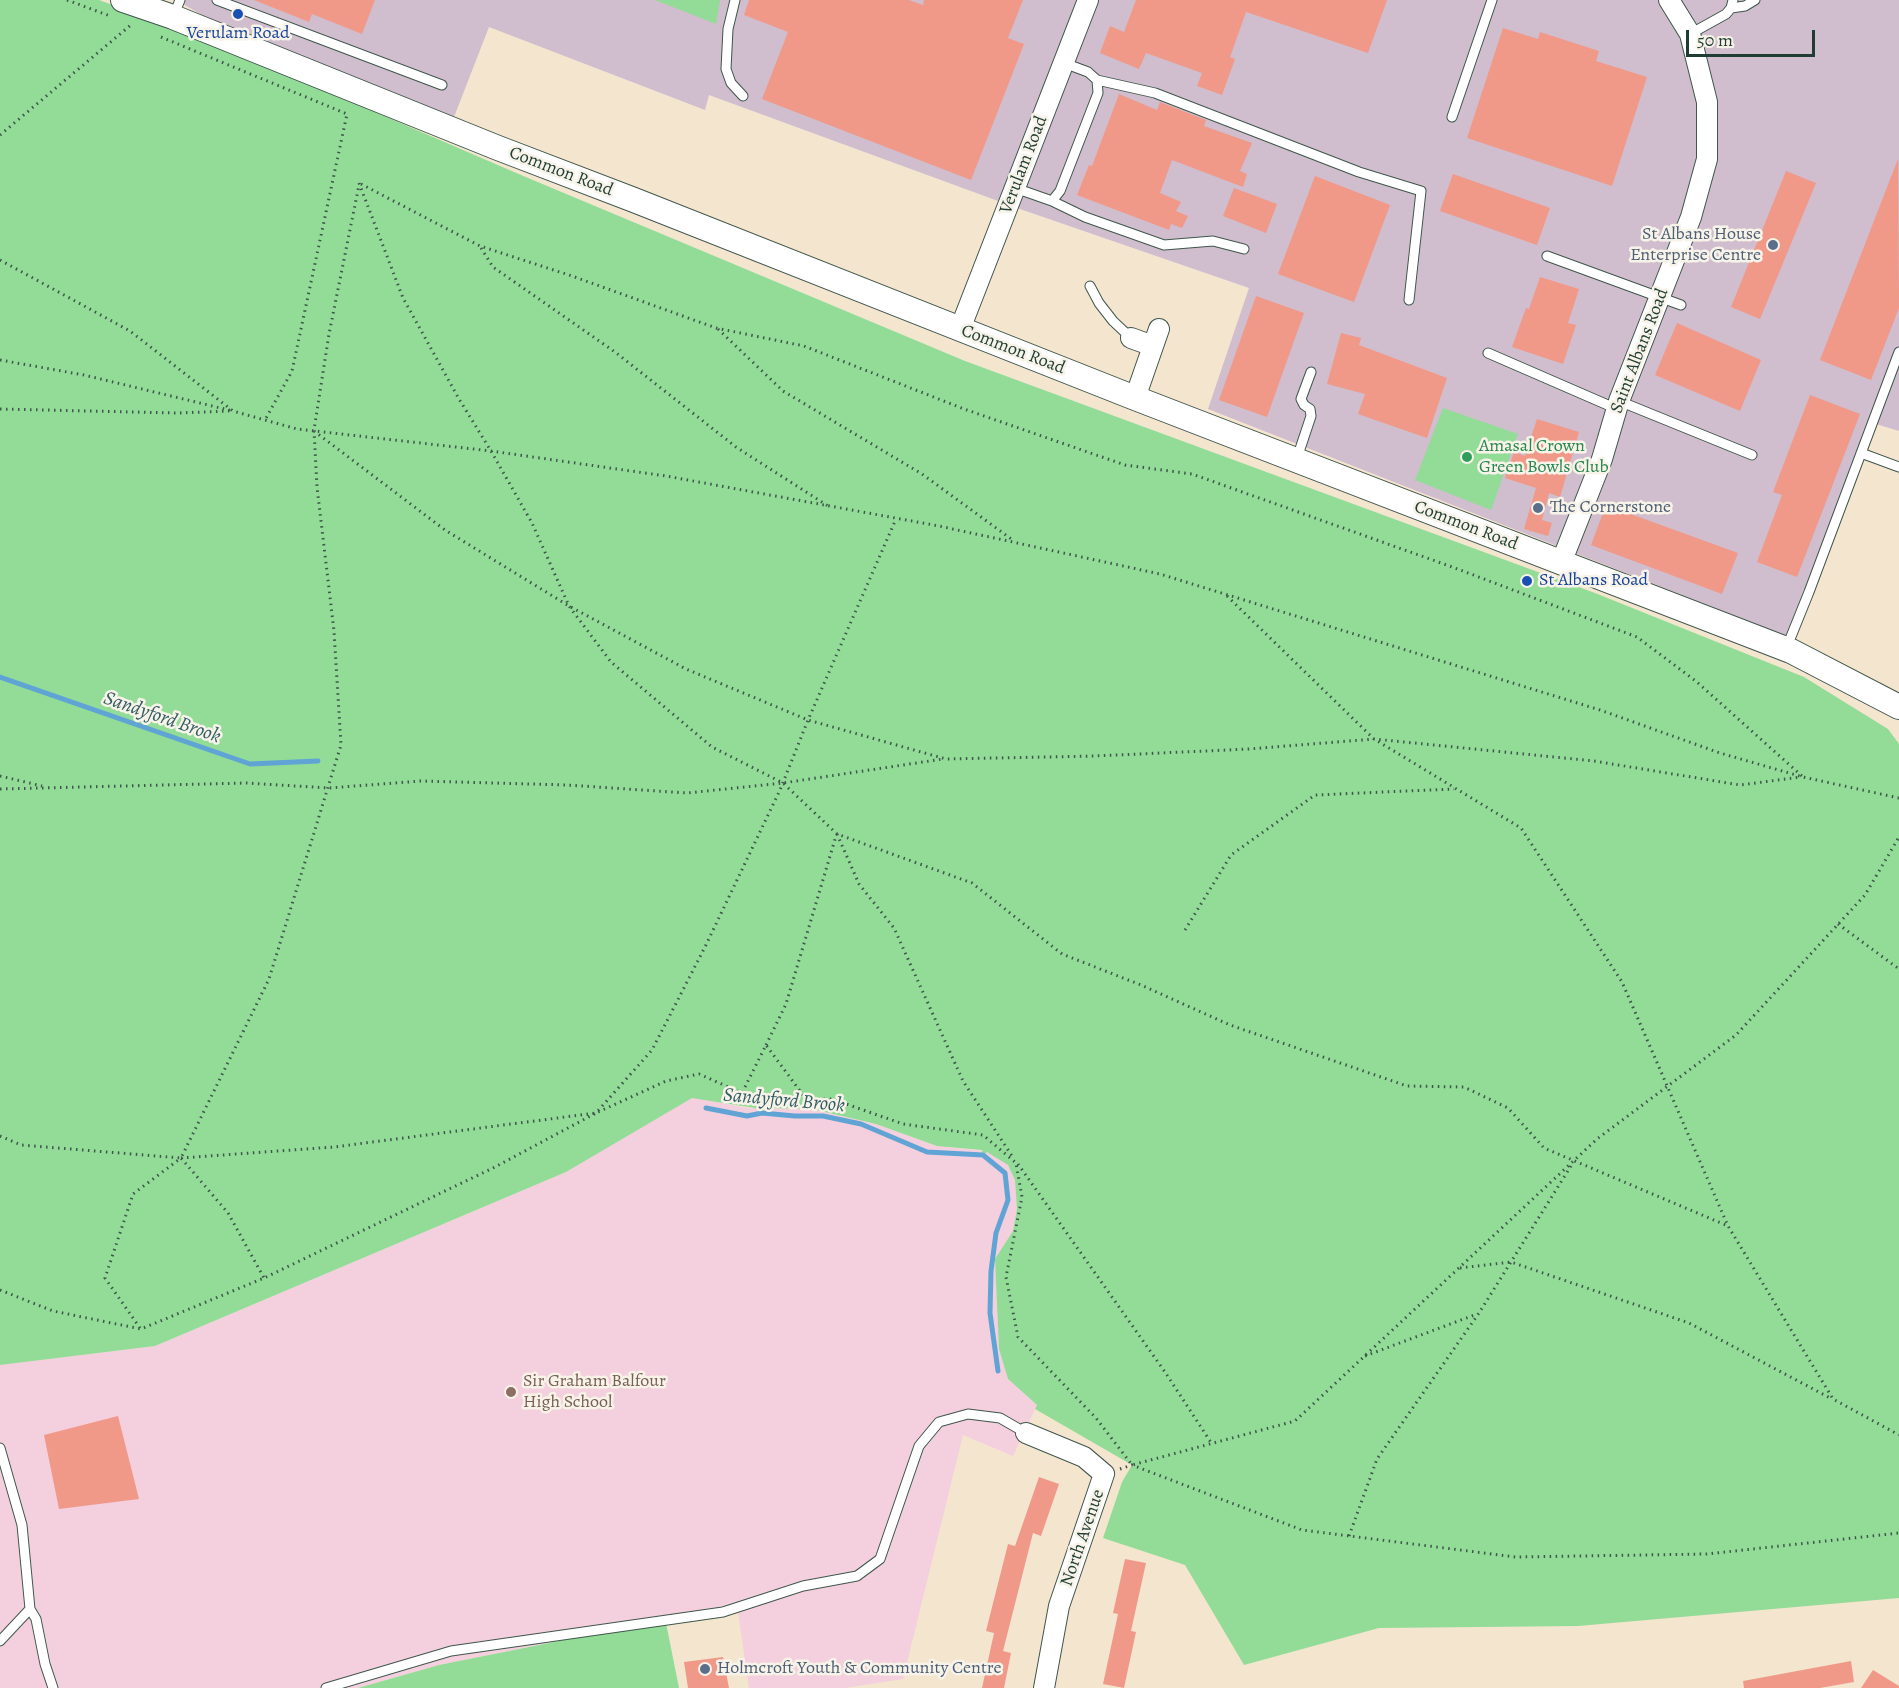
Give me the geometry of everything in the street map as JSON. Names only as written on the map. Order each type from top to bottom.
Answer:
[{"type":"street","name":"Verulam Road","points":[[960,329],[1088,0]]},
{"type":"street","name":"Saint Albans Road","points":[[1561,563],[1605,461],[1618,405],[1691,217],[1707,159],[1707,102],[1689,34],[1669,0]]},
{"type":"street","name":"Common Road","points":[[118,12],[177,8],[498,148],[1135,398],[1786,649],[1899,708]]},
{"type":"street","points":[[1131,338],[1156,337],[1135,398]]},
{"type":"street","name":"North Avenue","points":[[1026,1433],[1084,1457],[1104,1474],[1059,1606],[1044,1688]]},
{"type":"lane","points":[[217,0],[442,85]]},
{"type":"lane","points":[[735,0],[728,29],[726,69],[731,83],[743,96]]},
{"type":"lane","points":[[1452,117],[1492,0]]},
{"type":"lane","points":[[1689,34],[1726,14],[1732,4],[1745,6],[1755,0]]},
{"type":"lane","points":[[1064,63],[1088,72],[1096,80],[1155,93],[1359,172],[1421,191],[1409,300]]},
{"type":"lane","points":[[1052,201],[1060,191],[1098,93],[1096,80]]},
{"type":"lane","points":[[1015,188],[1052,201],[1085,217],[1164,245],[1213,241],[1244,249]]},
{"type":"lane","points":[[1547,256],[1681,305]]},
{"type":"lane","points":[[1090,286],[1098,303],[1131,338]]},
{"type":"lane","points":[[1786,649],[1899,352]]},
{"type":"lane","points":[[1488,353],[1752,455]]},
{"type":"lane","points":[[1296,460],[1311,416],[1310,409],[1301,399],[1311,372]]},
{"type":"lane","points":[[1861,453],[1899,467]]},
{"type":"lane","points":[[326,1688],[451,1651],[723,1612],[802,1586],[857,1576],[880,1559],[920,1446],[939,1422],[968,1414],[1000,1418],[1026,1433]]},
{"type":"lane","points":[[0,1449],[22,1525],[30,1609],[36,1618],[45,1664],[53,1688]]},
{"type":"lane","points":[[0,1641],[30,1609]]},
{"type":"path","points":[[0,135],[132,24],[118,12],[67,0]]},
{"type":"path","points":[[153,33],[347,114],[292,371],[265,420]]},
{"type":"path","points":[[359,183],[480,246],[572,276],[716,328],[804,346],[964,409],[1125,465],[1192,474],[1455,568],[1637,637],[1698,682],[1803,777]]},
{"type":"path","points":[[141,1329],[105,1278],[133,1194],[181,1158],[269,979],[341,745],[334,631],[317,487],[314,430],[329,334],[359,183]]},
{"type":"path","points":[[359,183],[403,298],[532,523],[569,606],[611,662],[712,747],[783,783],[837,834],[859,884],[894,928],[963,1081],[1016,1162],[1165,1372],[1212,1444]]},
{"type":"path","points":[[480,246],[494,267],[615,352],[736,447],[830,507]]},
{"type":"path","points":[[0,260],[130,331],[234,411]]},
{"type":"path","points":[[716,328],[783,391],[922,474],[1016,543]]},
{"type":"path","points":[[0,360],[84,375],[234,411],[297,429],[491,451],[666,476],[896,519],[1160,574],[1600,710],[1720,753],[1803,777],[1899,798]]},
{"type":"path","points":[[0,409],[177,413],[234,411]]},
{"type":"path","points":[[314,430],[402,500],[445,530],[569,606],[686,669],[807,720],[946,759]]},
{"type":"path","points":[[0,1136],[21,1145],[181,1158],[334,1147],[596,1113],[652,1050],[705,947],[783,783],[807,720],[896,519]]},
{"type":"path","points":[[1226,594],[1374,740],[1521,828],[1622,982],[1728,1226],[1833,1399]]},
{"type":"path","points":[[0,789],[246,783],[328,788],[421,781],[567,785],[687,793],[783,783],[946,759],[1119,755],[1374,740],[1594,761],[1740,785],[1803,777]]},
{"type":"path","points":[[0,776],[47,788]]},
{"type":"path","points":[[1185,930],[1231,855],[1315,795],[1456,789]]},
{"type":"path","points":[[0,1290],[53,1311],[141,1329],[264,1278],[495,1167],[596,1113],[666,1081],[699,1074],[742,1093],[786,1004],[837,834]]},
{"type":"path","points":[[837,834],[972,882],[1062,954],[1141,985],[1230,1025],[1407,1086],[1464,1087],[1508,1108],[1544,1148],[1728,1226]]},
{"type":"path","points":[[1104,1474],[1295,1421],[1597,1139],[1736,1035],[1865,895],[1899,837]]},
{"type":"path","points":[[1838,924],[1899,969]]},
{"type":"path","points":[[766,1045],[806,1099],[832,1099],[903,1124],[983,1135],[1016,1162],[1023,1197],[1006,1277],[1018,1337],[1096,1418],[1132,1466],[1302,1530],[1516,1557],[1707,1554],[1899,1533]]},
{"type":"path","points":[[181,1158],[228,1213],[264,1278]]},
{"type":"path","points":[[1349,1536],[1377,1459],[1479,1313],[1574,1161]]},
{"type":"path","points":[[1458,1269],[1511,1262],[1689,1323],[1899,1436]]},
{"type":"path","points":[[1364,1357],[1479,1313]]},
{"type":"shaded area","points":[[176,0],[1899,0],[1899,431],[1876,424],[1794,639],[1208,409],[1249,288],[1020,209],[709,95],[705,110],[489,27],[454,117],[209,19]]},
{"type":"shaded area","name":"Sir Graham Balfour High School","points":[[692,1097],[748,1108],[812,1109],[876,1124],[937,1146],[986,1151],[1008,1165],[1015,1180],[1017,1209],[1013,1231],[995,1259],[999,1349],[1008,1379],[1037,1405],[1013,1456],[963,1435],[903,1679],[845,1688],[749,1688],[737,1605],[439,1665],[358,1688],[0,1688],[0,1365],[155,1346],[566,1172]]},
{"type":"green space","points":[[0,0],[99,0],[132,12],[965,361],[1595,593],[1804,677],[1888,729],[1899,744],[1899,1598],[1578,1626],[1379,1628],[1244,1665],[1185,1565],[1103,1538],[1122,1482],[1132,1465],[1035,1409],[1037,1405],[1008,1379],[999,1349],[995,1259],[1013,1231],[1017,1209],[1015,1180],[1008,1165],[987,1152],[983,1155],[982,1150],[937,1146],[876,1124],[812,1109],[765,1108],[762,1113],[755,1108],[692,1098],[566,1172],[155,1346],[0,1365]]},
{"type":"green space","points":[[655,0],[720,0],[716,24]]},
{"type":"green space","name":"Amasal Crown Green Bowls Club","points":[[1443,408],[1518,434],[1491,510],[1415,480]]},
{"type":"green space","points":[[666,1623],[679,1688],[358,1688],[439,1665],[589,1635]]},
{"type":"building","points":[[254,0],[375,0],[362,34],[312,14],[309,22]]},
{"type":"building","points":[[749,0],[909,0],[923,5],[924,0],[1023,0],[1008,38],[1024,44],[971,180],[762,99],[788,32],[744,15]]},
{"type":"building","points":[[1136,0],[1387,0],[1368,53],[1246,12],[1230,57],[1235,59],[1222,95],[1197,86],[1202,73],[1146,53],[1139,69],[1100,53],[1110,26],[1124,32]]},
{"type":"building","points":[[1503,28],[1538,39],[1540,32],[1599,51],[1596,61],[1647,77],[1612,186],[1467,138]]},
{"type":"building","points":[[1119,94],[1157,110],[1160,102],[1206,120],[1204,126],[1252,143],[1240,171],[1247,174],[1243,187],[1172,160],[1160,193],[1181,202],[1176,211],[1188,216],[1182,228],[1171,224],[1169,230],[1077,195],[1089,165],[1092,166]]},
{"type":"building","points":[[1898,159],[1899,308],[1871,380],[1820,360]]},
{"type":"building","name":"St Albans House Enterprise Centre","points":[[1786,171],[1816,183],[1760,319],[1731,307]]},
{"type":"building","points":[[1453,174],[1550,208],[1537,245],[1440,211]]},
{"type":"building","points":[[1315,176],[1390,205],[1354,302],[1278,274]]},
{"type":"building","points":[[1234,188],[1277,204],[1266,233],[1223,216]]},
{"type":"building","points":[[1540,277],[1579,289],[1568,323],[1576,325],[1563,364],[1512,347]]},
{"type":"building","points":[[1256,296],[1304,313],[1267,417],[1219,400]]},
{"type":"building","points":[[1677,323],[1761,360],[1740,411],[1655,375]]},
{"type":"building","points":[[1341,333],[1361,338],[1359,345],[1447,378],[1427,438],[1358,414],[1365,394],[1327,384]]},
{"type":"building","points":[[1810,395],[1860,414],[1797,577],[1757,562],[1782,495],[1773,492]]},
{"type":"building","points":[[1537,419],[1579,432],[1560,497],[1549,493],[1542,520],[1552,523],[1548,536],[1524,529],[1536,488],[1505,478],[1514,452],[1525,456]]},
{"type":"building","points":[[1606,505],[1738,553],[1722,594],[1591,545]]},
{"type":"building","points":[[118,1416],[139,1499],[59,1509],[44,1435]]},
{"type":"building","points":[[1039,1477],[1059,1484],[1041,1536],[1033,1533],[1003,1651],[1011,1653],[1004,1688],[982,1688],[994,1633],[986,1631],[1008,1544],[1015,1546]]},
{"type":"building","points":[[1125,1559],[1146,1563],[1131,1631],[1136,1632],[1124,1688],[1103,1684],[1118,1614],[1113,1613]]},
{"type":"building","name":"Holmcroft Youth & Community Centre","points":[[723,1657],[729,1688],[688,1688],[684,1662]]},
{"type":"building","points":[[1851,1661],[1854,1682],[1820,1688],[1744,1688],[1743,1681]]},
{"type":"building","points":[[1873,1670],[1899,1686],[1899,1688],[1861,1688]]},
{"type":"waterway","name":"Sandyford Brook","points":[[0,677],[250,764],[318,761]]},
{"type":"waterway","name":"Sandyford Brook","points":[[706,1108],[747,1116],[762,1113],[823,1116],[861,1124],[927,1152],[983,1155],[1005,1173],[1008,1200],[996,1233],[991,1271],[990,1313],[998,1371]]},
{"type":"place","name":"Verulam Road","points":[[238,14]]},
{"type":"place","name":"St Albans House Enterprise Centre","points":[[1773,245]]},
{"type":"place","name":"Amasal Crown Green Bowls Club","points":[[1467,457]]},
{"type":"place","name":"The Cornerstone","points":[[1538,508]]},
{"type":"place","name":"St Albans Road","points":[[1527,581]]},
{"type":"place","name":"Sir Graham Balfour High School","points":[[511,1392]]},
{"type":"place","name":"Holmcroft Youth & Community Centre","points":[[705,1669]]}]
